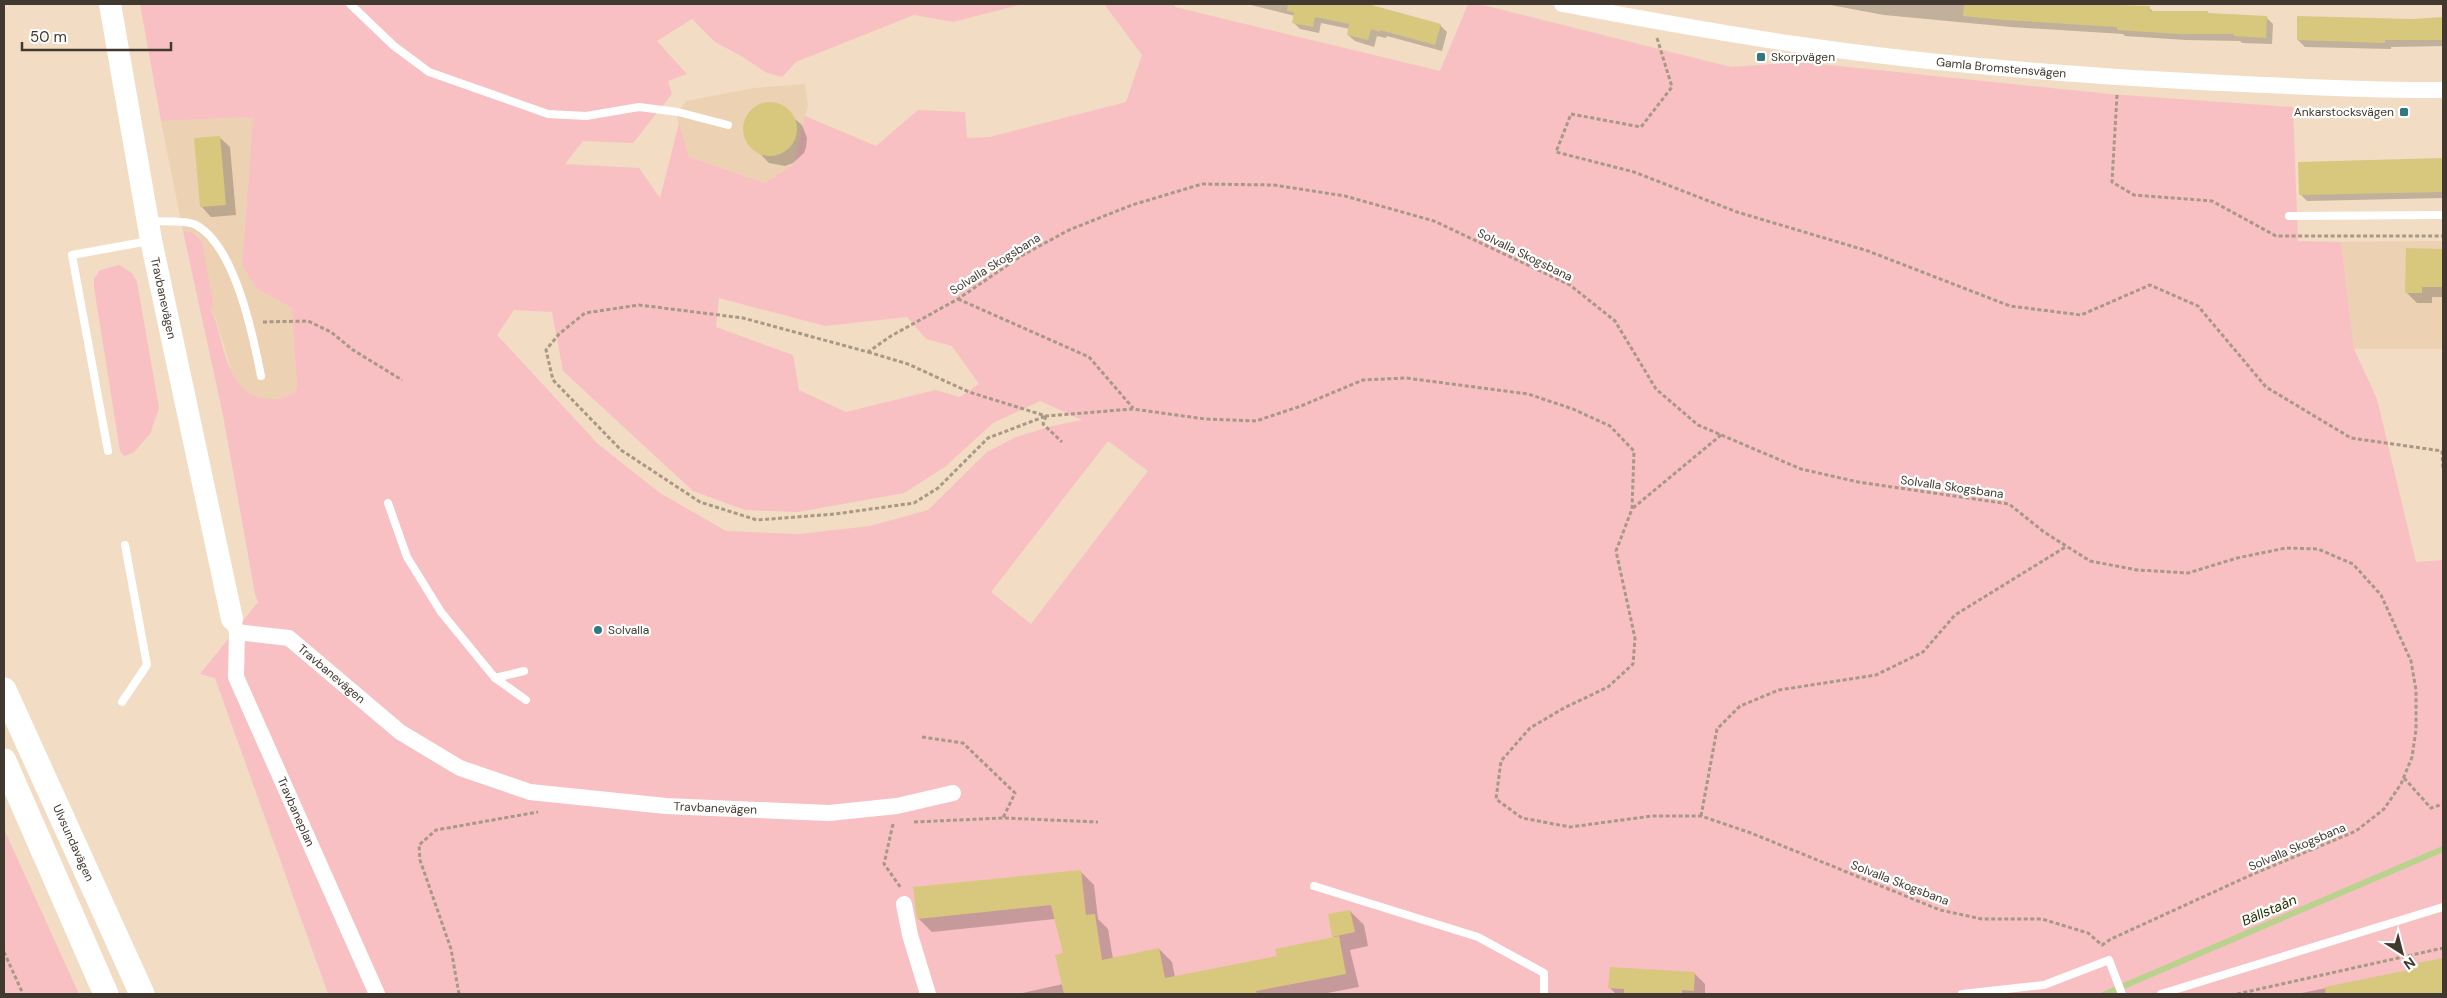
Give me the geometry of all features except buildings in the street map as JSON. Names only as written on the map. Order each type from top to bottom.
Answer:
[{"type":"main road","name":"Ulvsundavägen","points":[[4,690],[142,994]]},
{"type":"main road","points":[[4,761],[106,994]]},
{"type":"main road","points":[[4,774],[20,797]]},
{"type":"street","name":"Travbanevägen","points":[[110,4],[150,231],[235,626],[289,638],[400,732],[460,768],[530,792],[666,806],[829,813],[897,806],[953,793]]},
{"type":"street","name":"Gamla Bromstensvägen","points":[[1562,4],[1609,8],[1651,20],[1794,44],[1877,55],[2118,77],[2394,91],[2443,90]]},
{"type":"street","name":"Travbaneplan","points":[[235,626],[236,677],[378,992]]},
{"type":"street","points":[[904,904],[910,935],[928,994]]},
{"type":"lane","points":[[350,4],[394,46],[429,72],[548,114],[586,116],[639,107],[678,112],[728,125]]},
{"type":"lane","points":[[2289,216],[2443,215]]},
{"type":"lane","points":[[108,452],[72,255],[150,231],[194,223],[210,236],[222,252],[250,322],[261,376]]},
{"type":"lane","points":[[388,503],[407,557],[459,637],[495,678],[526,700]]},
{"type":"lane","points":[[122,702],[147,665],[125,545]]},
{"type":"lane","points":[[495,678],[524,671]]},
{"type":"lane","points":[[1314,886],[1478,936],[1544,973],[1544,994]]},
{"type":"lane","points":[[2161,994],[2443,906]]},
{"type":"lane","points":[[1962,994],[2044,985],[2109,960],[2122,994]]},
{"type":"path","points":[[1651,20],[1672,87],[1641,127],[1570,114],[1556,152],[1634,172],[1737,212],[1868,251],[2010,306],[2080,315],[2150,285],[2198,306],[2266,387],[2351,438],[2442,451],[2443,468]]},
{"type":"path","points":[[2118,77],[2112,182],[2134,195],[2212,201],[2276,236],[2443,236]]},
{"type":"path","name":"Solvalla Skogsbana","points":[[868,352],[891,336],[958,299],[1021,256],[1069,230],[1132,204],[1202,184],[1274,185],[1345,196],[1434,221],[1570,285],[1615,321],[1656,390],[1698,425],[1801,469],[1858,482],[2009,504],[2044,532],[2090,560],[2137,570],[2188,573],[2236,558],[2286,548],[2318,549],[2353,564],[2381,595],[2411,661],[2416,690],[2416,730],[2412,758],[2404,778],[2384,809],[2356,831],[2250,875],[2111,938],[2102,946],[2088,933],[2042,919],[1982,919],[1940,910],[1751,834],[1701,816],[1652,816],[1570,827],[1522,818],[1496,798],[1501,762],[1530,728],[1564,708],[1608,687],[1633,664],[1635,638],[1616,551],[1632,508],[1634,451],[1610,426],[1573,409],[1528,394],[1406,378],[1363,380],[1301,406],[1256,421],[1204,419],[1133,409],[1046,416],[988,438],[938,488],[914,503],[834,514],[757,520],[700,502],[620,450],[553,380],[546,350],[559,334],[585,313],[640,304],[743,318],[868,352],[908,364],[969,392],[1046,416]]},
{"type":"path","points":[[958,299],[1089,357],[1133,409]]},
{"type":"path","points":[[250,322],[308,321],[331,332],[353,350],[402,380]]},
{"type":"path","points":[[1046,416],[1043,424],[1062,442]]},
{"type":"path","points":[[1632,508],[1721,435]]},
{"type":"path","points":[[1701,816],[1717,729],[1740,706],[1779,690],[1876,675],[1916,656],[1923,652],[1955,615],[2067,546]]},
{"type":"path","points":[[922,737],[964,743],[1015,793],[1003,818]]},
{"type":"path","points":[[2404,778],[2431,808],[2443,804]]},
{"type":"path","points":[[897,806],[884,864],[902,890],[904,904]]},
{"type":"path","points":[[459,994],[451,949],[420,860],[420,845],[436,830],[542,811]]},
{"type":"path","points":[[912,822],[1003,818],[1098,822]]},
{"type":"path","points":[[884,822],[902,822]]},
{"type":"path","points":[[2237,994],[2443,948]]},
{"type":"path","points":[[4,952],[23,994]]},
{"type":"shaded area","points":[[140,4],[1023,4],[953,22],[914,15],[796,62],[782,77],[767,73],[715,42],[692,19],[657,41],[687,74],[668,81],[672,94],[633,143],[583,141],[565,164],[639,168],[660,198],[679,123],[689,157],[765,183],[794,164],[805,116],[876,146],[918,110],[965,112],[967,138],[990,137],[1126,102],[1142,55],[1104,4],[1174,4],[1175,7],[1440,71],[1468,4],[1479,4],[1731,67],[1800,62],[2110,94],[2293,107],[2298,241],[2341,242],[2354,349],[2377,399],[2416,562],[2443,560],[2443,994],[328,994],[215,678],[200,674],[258,602],[223,415],[183,231],[194,233],[202,242],[213,302],[210,310],[214,316],[225,356],[237,381],[245,390],[256,396],[278,399],[288,396],[297,389],[292,308],[257,289],[242,265],[253,117],[161,121]],"holes":[[[719,298],[825,326],[907,317],[926,339],[952,346],[979,384],[960,397],[935,390],[846,412],[799,390],[793,355],[716,327]],[[514,310],[552,312],[563,371],[693,491],[745,510],[798,512],[904,493],[945,467],[993,423],[1040,401],[1082,420],[1052,426],[1016,437],[987,452],[928,510],[870,526],[799,534],[726,531],[660,493],[598,444],[497,335]],[[1108,441],[1148,471],[1031,624],[991,592]]]},
{"type":"shaded area","points":[[805,84],[808,105],[794,164],[765,183],[689,157],[677,118],[678,112],[686,101],[754,88]]},
{"type":"shaded area","points":[[253,117],[242,264],[257,289],[292,308],[297,389],[290,396],[275,400],[262,399],[248,394],[239,386],[233,376],[215,316],[210,310],[202,242],[198,235],[190,231],[183,231],[161,121]]},
{"type":"shaded area","points":[[2443,241],[2443,349],[2354,349],[2341,242]]},
{"type":"shaded area","points":[[119,265],[132,273],[137,282],[159,408],[150,434],[133,453],[124,456],[120,451],[94,287],[94,279],[100,270]]},
{"type":"shaded area","points":[[4,829],[79,994],[4,994]]},
{"type":"waterway","name":"Bällstaån","points":[[2105,994],[2443,849]]},
{"type":"place","name":"Skorpvägen","points":[[1761,57]]},
{"type":"place","name":"Ankarstocksvägen","points":[[2404,112]]},
{"type":"place","name":"Solvalla","points":[[598,630]]}]
